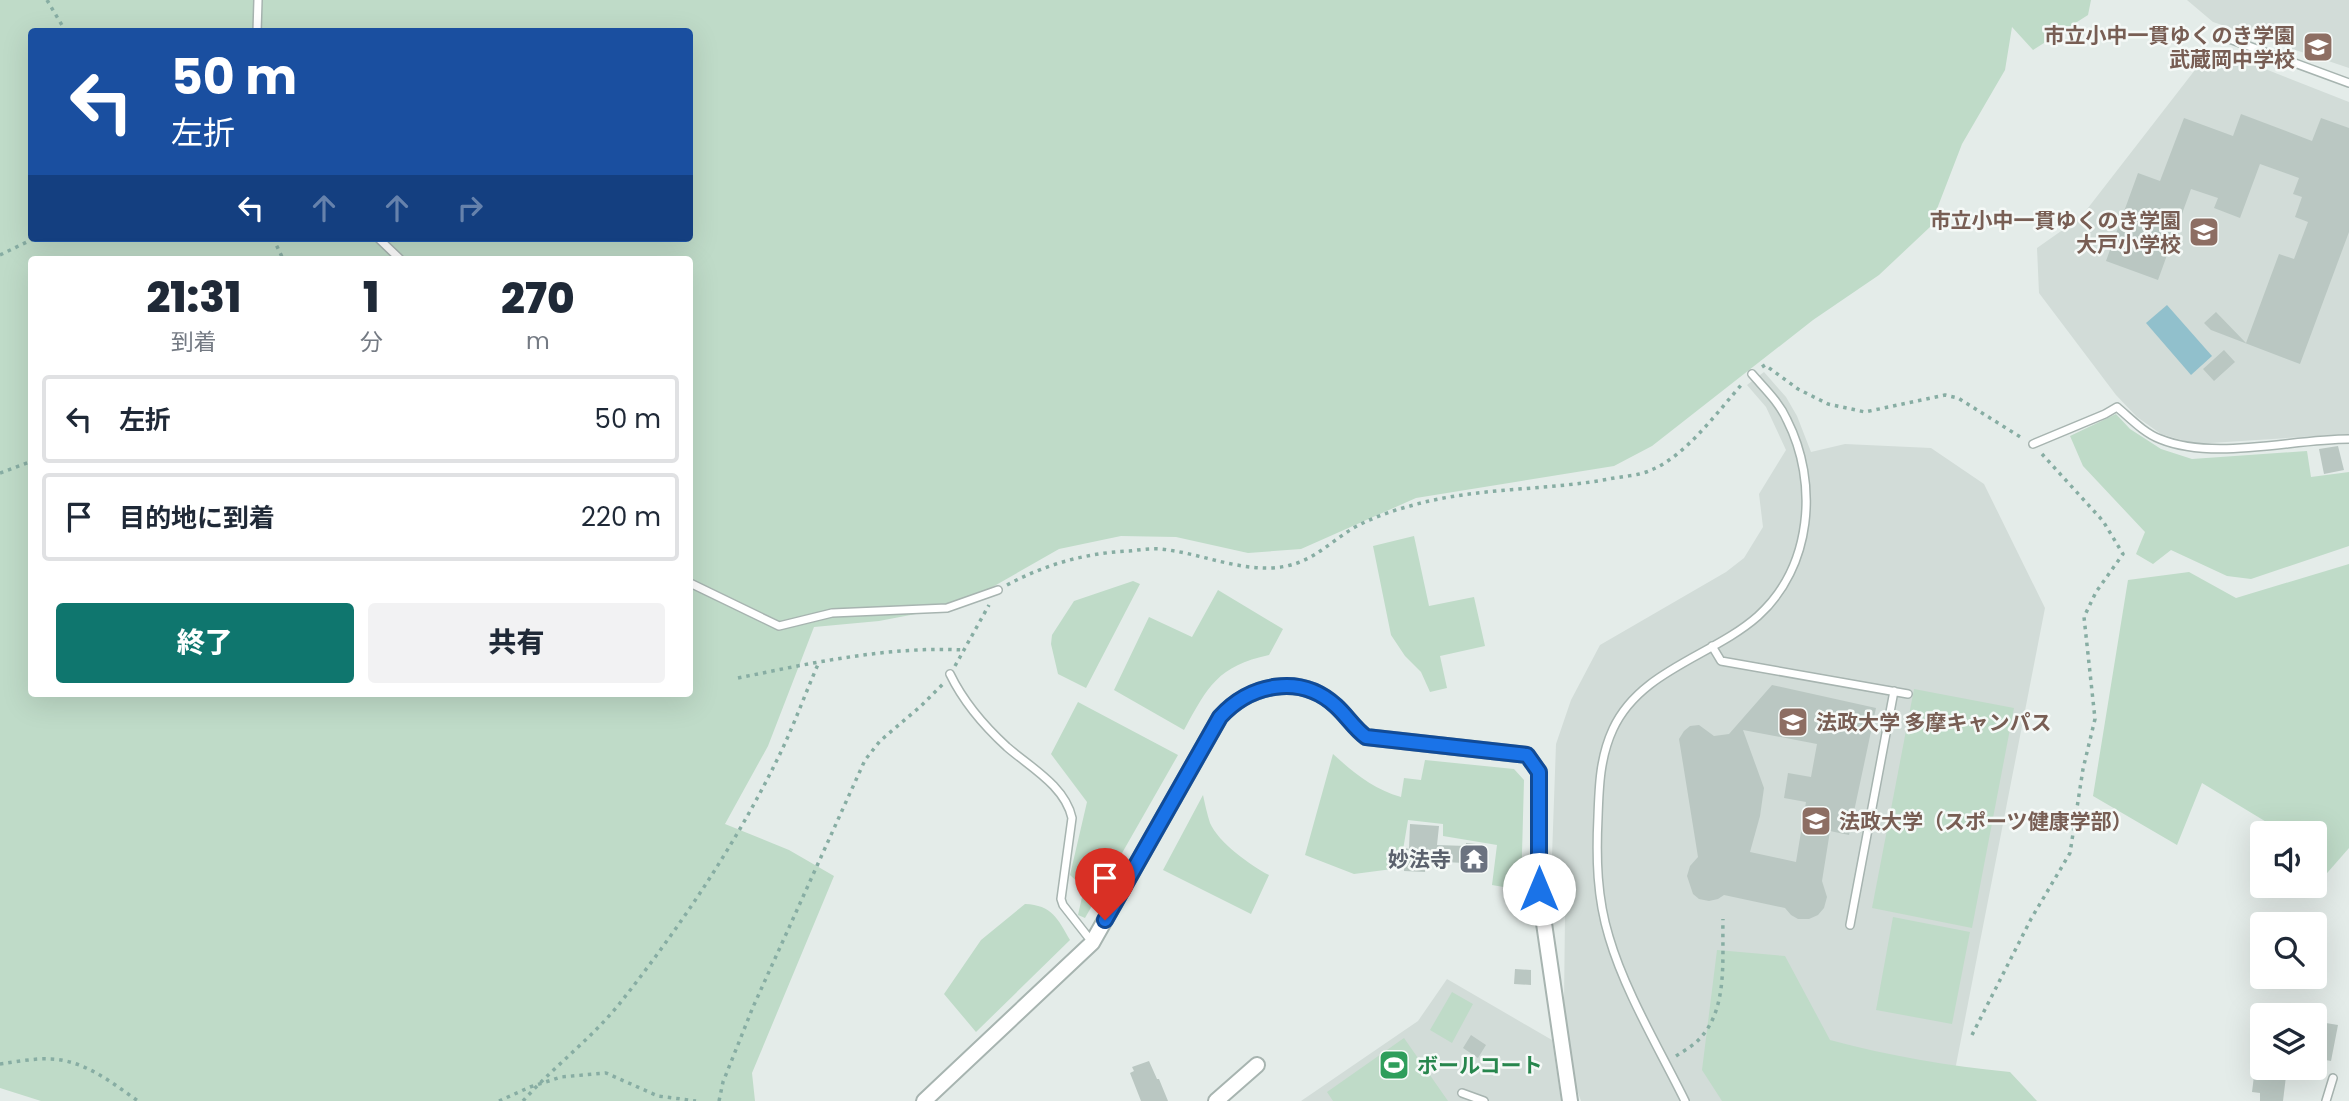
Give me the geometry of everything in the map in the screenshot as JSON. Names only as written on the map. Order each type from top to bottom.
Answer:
[{"type":"street","points":[[924,1101],[1092,943],[1220,717],[1238,699],[1252,692],[1285,687],[1313,691],[1336,705],[1358,732],[1374,740],[1527,755],[1539,772],[1539,889],[1570,1101]]},
{"type":"street","points":[[1216,1101],[1257,1065]]},
{"type":"lane","points":[[257,28],[258,0]]},
{"type":"lane","points":[[2224,37],[2349,83]]},
{"type":"lane","points":[[383,242],[397,256]]},
{"type":"lane","points":[[1685,1101],[1621,970],[1609,938],[1597,878],[1599,776],[1614,726],[1630,702],[1657,679],[1758,616],[1774,597],[1802,544],[1807,510],[1806,479],[1799,448],[1776,401],[1752,374]]},
{"type":"lane","points":[[2033,444],[2117,407],[2157,438],[2179,446],[2206,449],[2349,439]]},
{"type":"lane","points":[[693,584],[779,626],[832,613],[947,608],[998,590]]},
{"type":"lane","points":[[1712,646],[1721,661],[1908,694]]},
{"type":"lane","points":[[950,674],[967,706],[1005,745],[1055,787],[1070,806],[1072,818],[1061,899],[1092,943]]},
{"type":"lane","points":[[1850,925],[1894,691]]},
{"type":"lane","points":[[2326,1101],[2333,1078]]},
{"type":"lane","points":[[1462,1093],[1484,1101]]},
{"type":"path","points":[[47,0],[64,28]]},
{"type":"path","points":[[0,255],[28,242]]},
{"type":"path","points":[[719,1101],[723,1082],[753,1007],[865,760],[880,741],[936,693],[950,674],[998,590],[1029,573],[1098,552],[1159,549],[1247,567],[1273,568],[1297,563],[1324,551],[1354,528],[1379,516],[1442,497],[1571,486],[1650,471],[1669,460],[1691,440],[1752,374],[1765,365],[1798,389],[1828,404],[1865,412],[1945,395],[1958,398],[2033,444],[2103,521],[2123,554],[2096,592],[2084,617],[2095,719],[2083,769],[2070,853],[2031,919],[1972,1035]]},
{"type":"path","points":[[0,473],[28,462]]},
{"type":"path","points":[[738,678],[819,662],[928,649],[964,650]]},
{"type":"path","points":[[523,1101],[581,1045],[624,998],[671,938],[727,851],[777,760],[819,662]]},
{"type":"path","points":[[1676,1056],[1702,1037],[1714,1018],[1721,979],[1723,919]]},
{"type":"path","points":[[0,1063],[49,1058],[82,1065],[138,1101]]},
{"type":"path","points":[[499,1101],[542,1082],[561,1077],[606,1073],[658,1097],[696,1101]]},
{"type":"shaded area","name":"市立小中一貫ゆくのき学園 武蔵岡中学校","points":[[2187,0],[2349,0],[2349,68],[2213,22]]},
{"type":"shaded area","name":"市立小中一貫ゆくのき学園 大戸小学校","points":[[2212,48],[2349,102],[2349,434],[2195,444],[2161,434],[2137,417],[2116,395],[2039,293],[2037,248],[2081,217]]},
{"type":"shaded area","name":"法政大学 多摩キャンパス","points":[[1764,372],[1786,397],[1797,416],[1811,452],[1845,444],[1931,448],[1984,484],[2045,608],[1949,1101],[1581,1101],[1572,1076],[1564,1002],[1565,916],[1551,884],[1556,744],[1571,700],[1600,645],[1726,572],[1744,558],[1763,527],[1759,494],[1786,450],[1766,407],[1747,385]]},
{"type":"shaded area","points":[[1447,979],[1552,1040],[1561,1101],[1301,1101],[1418,1021]]},
{"type":"green space","points":[[0,0],[2091,0],[2088,15],[2033,50],[2012,27],[2005,70],[1962,144],[1930,227],[1879,275],[1813,320],[1652,446],[1614,466],[1416,498],[1301,549],[1248,553],[1176,537],[1121,536],[1059,549],[989,589],[947,608],[879,621],[814,627],[768,746],[725,824],[789,850],[834,876],[752,1073],[755,1101],[41,1101],[0,1088]]},
{"type":"green space","points":[[2116,414],[2130,429],[2161,449],[2192,459],[2307,451],[2311,477],[2349,472],[2349,546],[2251,579],[2227,576],[2171,550],[2153,564],[2136,554],[2145,532],[2083,466],[2070,436]]},
{"type":"green space","points":[[1414,536],[1429,606],[1474,597],[1485,646],[1440,656],[1447,688],[1430,692],[1421,672],[1405,656],[1391,635],[1373,546]]},
{"type":"green space","points":[[2349,564],[2349,848],[2327,873],[2327,821],[2265,821],[2202,783],[2177,845],[2093,796],[2128,580],[2189,572],[2236,598]]},
{"type":"green space","points":[[1133,581],[1140,584],[1086,688],[1058,674],[1051,644],[1052,635],[1074,601]]},
{"type":"green space","points":[[1218,590],[1283,629],[1269,655],[1238,665],[1216,680],[1200,701],[1184,730],[1114,690],[1149,617],[1192,637]]},
{"type":"green space","points":[[1914,689],[2014,708],[1972,928],[1872,908]]},
{"type":"green space","points":[[1078,702],[1178,755],[1085,918],[1078,915],[1084,888],[1070,875],[1087,802],[1051,754]]},
{"type":"green space","points":[[1333,754],[1364,780],[1401,797],[1404,778],[1421,780],[1425,760],[1514,769],[1524,780],[1521,890],[1492,885],[1497,845],[1443,836],[1443,824],[1408,820],[1400,868],[1354,874],[1305,855]]},
{"type":"green space","points":[[1203,795],[1210,823],[1220,838],[1245,860],[1269,875],[1251,914],[1163,870]]},
{"type":"green space","points":[[1025,904],[1042,907],[1053,914],[1070,940],[976,1032],[944,994],[981,940]]},
{"type":"green space","points":[[1893,917],[1970,932],[1952,1024],[1876,1010]]},
{"type":"green space","points":[[1717,950],[1785,956],[1830,1040],[1919,1060],[2010,1072],[2037,1101],[1722,1101],[1702,1070]]},
{"type":"green space","points":[[1452,992],[1473,1004],[1452,1043],[1430,1030]]},
{"type":"green space","name":"ボールコート","points":[[1404,1038],[1448,1101],[1333,1101],[1327,1092]]},
{"type":"water","points":[[2167,305],[2212,356],[2191,375],[2146,323]]},
{"type":"building","points":[[2241,114],[2312,141],[2321,118],[2349,128],[2349,232],[2300,364],[2211,330],[2204,323],[2216,312],[2246,343],[2279,254],[2294,259],[2308,222],[2295,217],[2302,197],[2293,194],[2299,178],[2260,164],[2240,218],[2214,208],[2218,198],[2191,189],[2158,280],[2106,261],[2138,173],[2160,181],[2184,118],[2233,136]]},
{"type":"building","points":[[2224,350],[2235,362],[2214,381],[2203,369]]},
{"type":"building","points":[[2338,446],[2344,470],[2324,474],[2319,449]]},
{"type":"building","points":[[1772,685],[1876,708],[1849,835],[1830,831],[1822,881],[1827,897],[1824,908],[1818,915],[1809,919],[1798,919],[1785,908],[1724,895],[1709,901],[1699,899],[1693,894],[1687,876],[1690,866],[1698,857],[1679,739],[1690,726],[1699,725],[1714,736],[1729,734]],"holes":[[[1743,730],[1817,744],[1811,777],[1788,773],[1784,798],[1806,802],[1796,862],[1750,852],[1764,788]]]},
{"type":"building","points":[[1410,824],[1439,826],[1437,845],[1486,845],[1482,874],[1463,872],[1464,863],[1426,861],[1425,872],[1404,871],[1405,848],[1409,849]]},
{"type":"building","points":[[1515,969],[1531,970],[1531,985],[1514,984]]},
{"type":"building","points":[[2327,1023],[2338,1025],[2331,1061],[2327,1060]]},
{"type":"building","points":[[1471,1035],[1486,1045],[1478,1058],[1463,1048]]},
{"type":"building","points":[[1149,1061],[1168,1101],[1141,1101],[1130,1073],[1134,1071],[1132,1067]]},
{"type":"building","points":[[2254,1080],[2286,1080],[2283,1101],[2260,1101],[2260,1093],[2252,1092]]},
{"type":"place","name":"市立小中一貫ゆくのき学園 武蔵岡中学校","points":[[2318,47]]},
{"type":"place","name":"市立小中一貫ゆくのき学園 大戸小学校","points":[[2204,232]]},
{"type":"place","name":"法政大学 多摩キャンパス","points":[[1793,722]]},
{"type":"place","name":"法政大学（スポーツ健康学部）","points":[[1816,821]]},
{"type":"place","name":"妙法寺","points":[[1474,859]]},
{"type":"place","name":"ボールコート","points":[[1394,1065]]},
{"type":"route","points":[[1105,920],[1220,717],[1238,699],[1252,692],[1274,687],[1313,691],[1336,705],[1358,732],[1374,740],[1527,755],[1539,772],[1539,889]]}]
